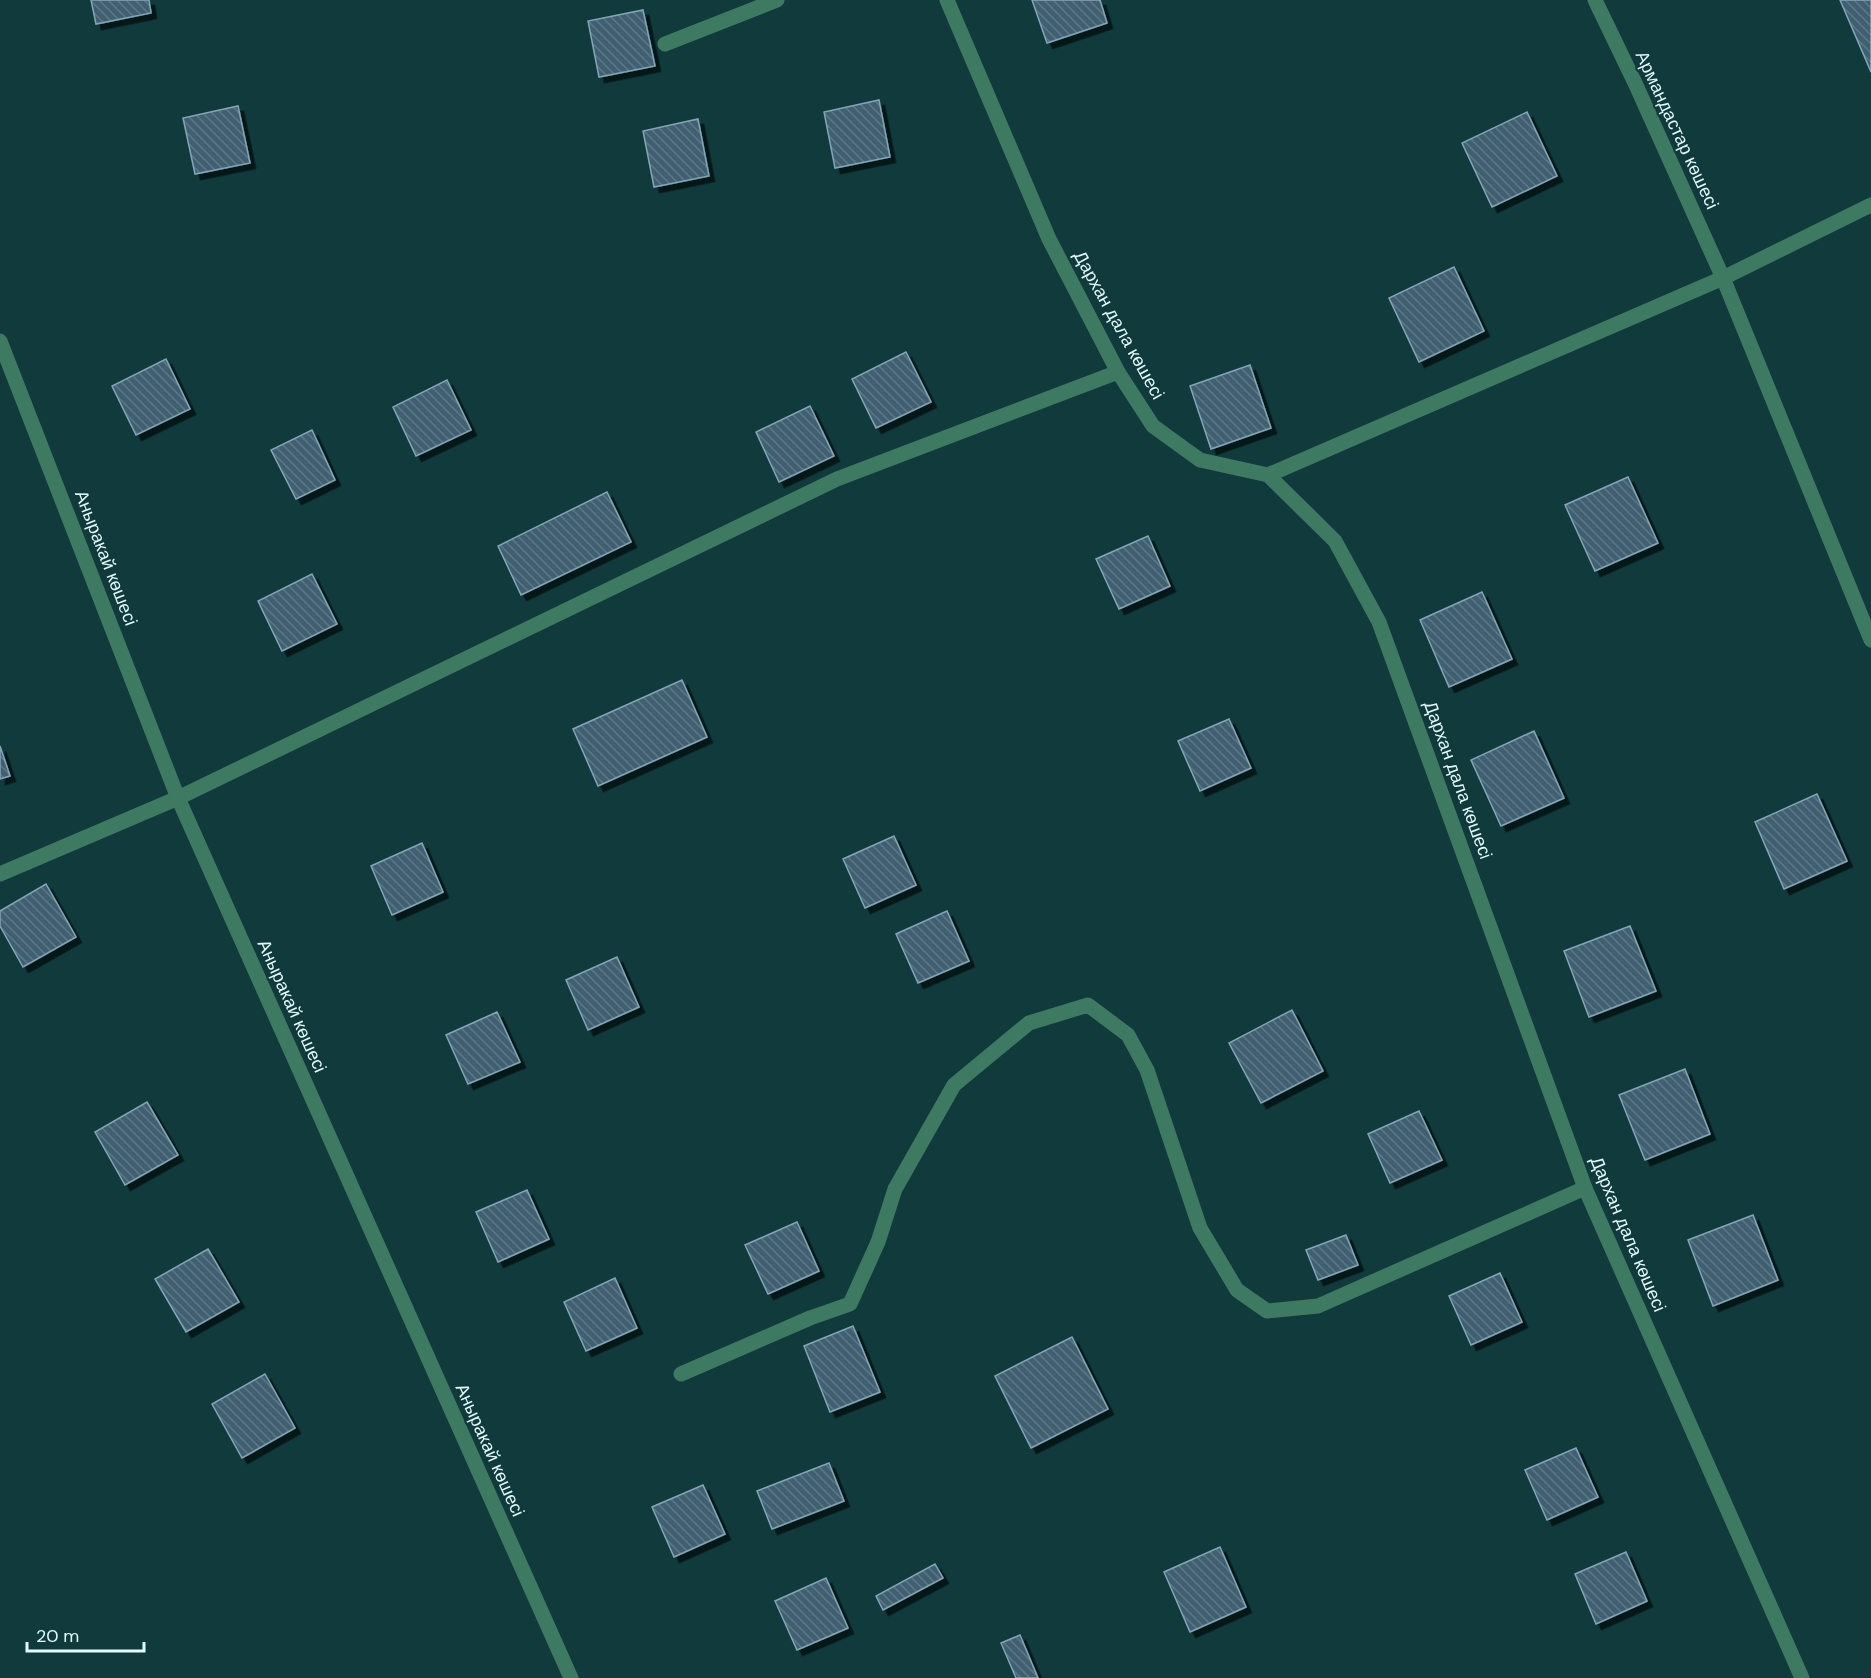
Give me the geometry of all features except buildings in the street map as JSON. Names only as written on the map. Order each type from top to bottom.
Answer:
[{"type":"street","points":[[665,44],[777,0]]},
{"type":"street","name":"Дархан дала көшесі","points":[[947,0],[1049,239],[1118,372],[1153,426],[1200,460],[1268,475],[1335,541],[1379,622],[1585,1188],[1802,1678]]},
{"type":"street","name":"Армандастар көшесі","points":[[1595,0],[1723,278],[1871,640]]},
{"type":"street","points":[[1268,475],[1723,278],[1871,205]]},
{"type":"street","name":"Аныракай көшесі","points":[[0,341],[178,798],[571,1678]]},
{"type":"street","points":[[0,874],[178,798],[837,479],[1118,372]]},
{"type":"street","points":[[681,1374],[810,1318],[850,1304],[878,1242],[895,1189],[954,1085],[1029,1023],[1088,1005],[1128,1035],[1147,1070],[1200,1228],[1237,1290],[1268,1311],[1318,1306],[1585,1188]]}]
